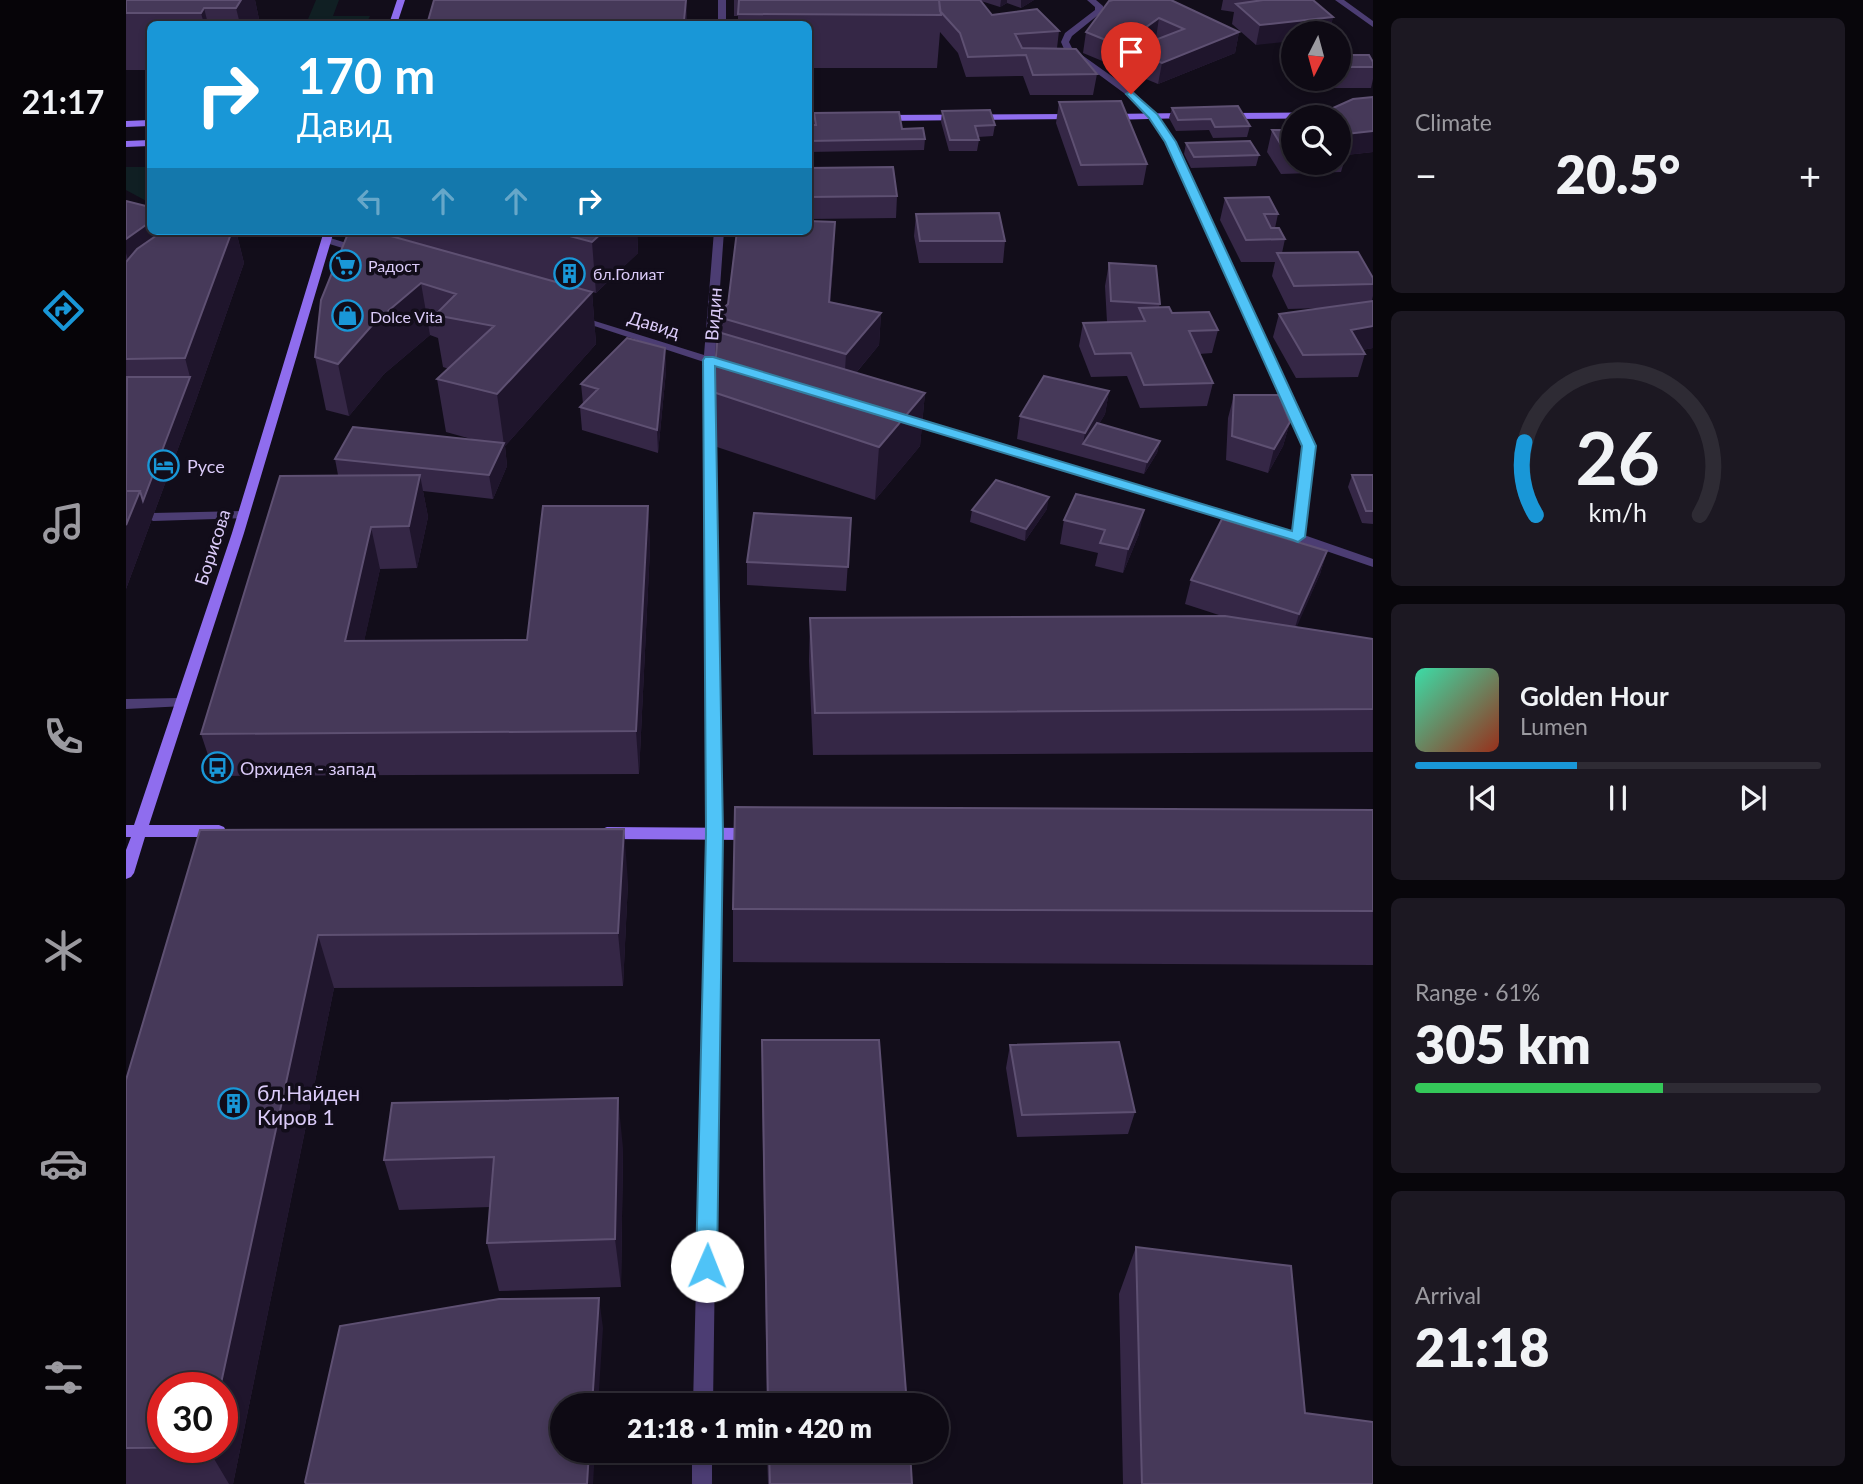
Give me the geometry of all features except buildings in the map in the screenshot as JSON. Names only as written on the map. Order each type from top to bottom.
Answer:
[{"type":"main road","points":[[394,21],[401,0]]},
{"type":"main road","points":[[1222,116],[1373,115]]},
{"type":"main road","points":[[1098,117],[1194,116]]},
{"type":"main road","points":[[864,118],[1084,117]]},
{"type":"main road","points":[[812,119],[850,119]]},
{"type":"main road","points":[[126,124],[147,123]]},
{"type":"main road","points":[[126,144],[147,143]]},
{"type":"main road","name":"Борисова","points":[[126,873],[133,831],[180,703],[243,515],[328,235]]},
{"type":"main road","points":[[133,831],[235,831]]},
{"type":"main road","points":[[591,833],[769,834]]},
{"type":"street","points":[[722,0],[722,21]]},
{"type":"street","points":[[1091,0],[1099,6],[1099,11],[1068,35],[1068,49],[1131,94],[1153,116],[1170,142],[1309,446],[1298,537]]},
{"type":"street","points":[[1339,0],[1373,25]]},
{"type":"street","points":[[328,235],[379,256]]},
{"type":"street","name":"Видин","points":[[704,1393],[715,834],[709,360],[719,235]]},
{"type":"street","name":"Давид","points":[[564,314],[735,367]]},
{"type":"street","points":[[890,414],[1298,537],[1373,563]]},
{"type":"street","points":[[153,517],[243,515]]},
{"type":"street","points":[[126,704],[180,703]]},
{"type":"street","points":[[702,1463],[702,1484]]},
{"type":"shaded area","points":[[316,0],[339,0],[333,16],[370,16],[368,21],[307,21]]},
{"type":"shaded area","points":[[126,167],[147,167],[147,201],[126,190]]},
{"type":"place","name":"Радост","points":[[345,265]]},
{"type":"place","name":"бл.Голиат","points":[[570,273]]},
{"type":"place","name":"Dolce Vita","points":[[347,316]]},
{"type":"place","name":"Русе","points":[[164,466]]},
{"type":"place","name":"Орхидея - запад","points":[[217,768]]},
{"type":"place","name":"бл.Найден Киров 1","points":[[234,1104]]},
{"type":"route","points":[[707,1266],[715,834],[709,360],[1298,537],[1309,446],[1170,142],[1153,116],[1131,94]]}]
